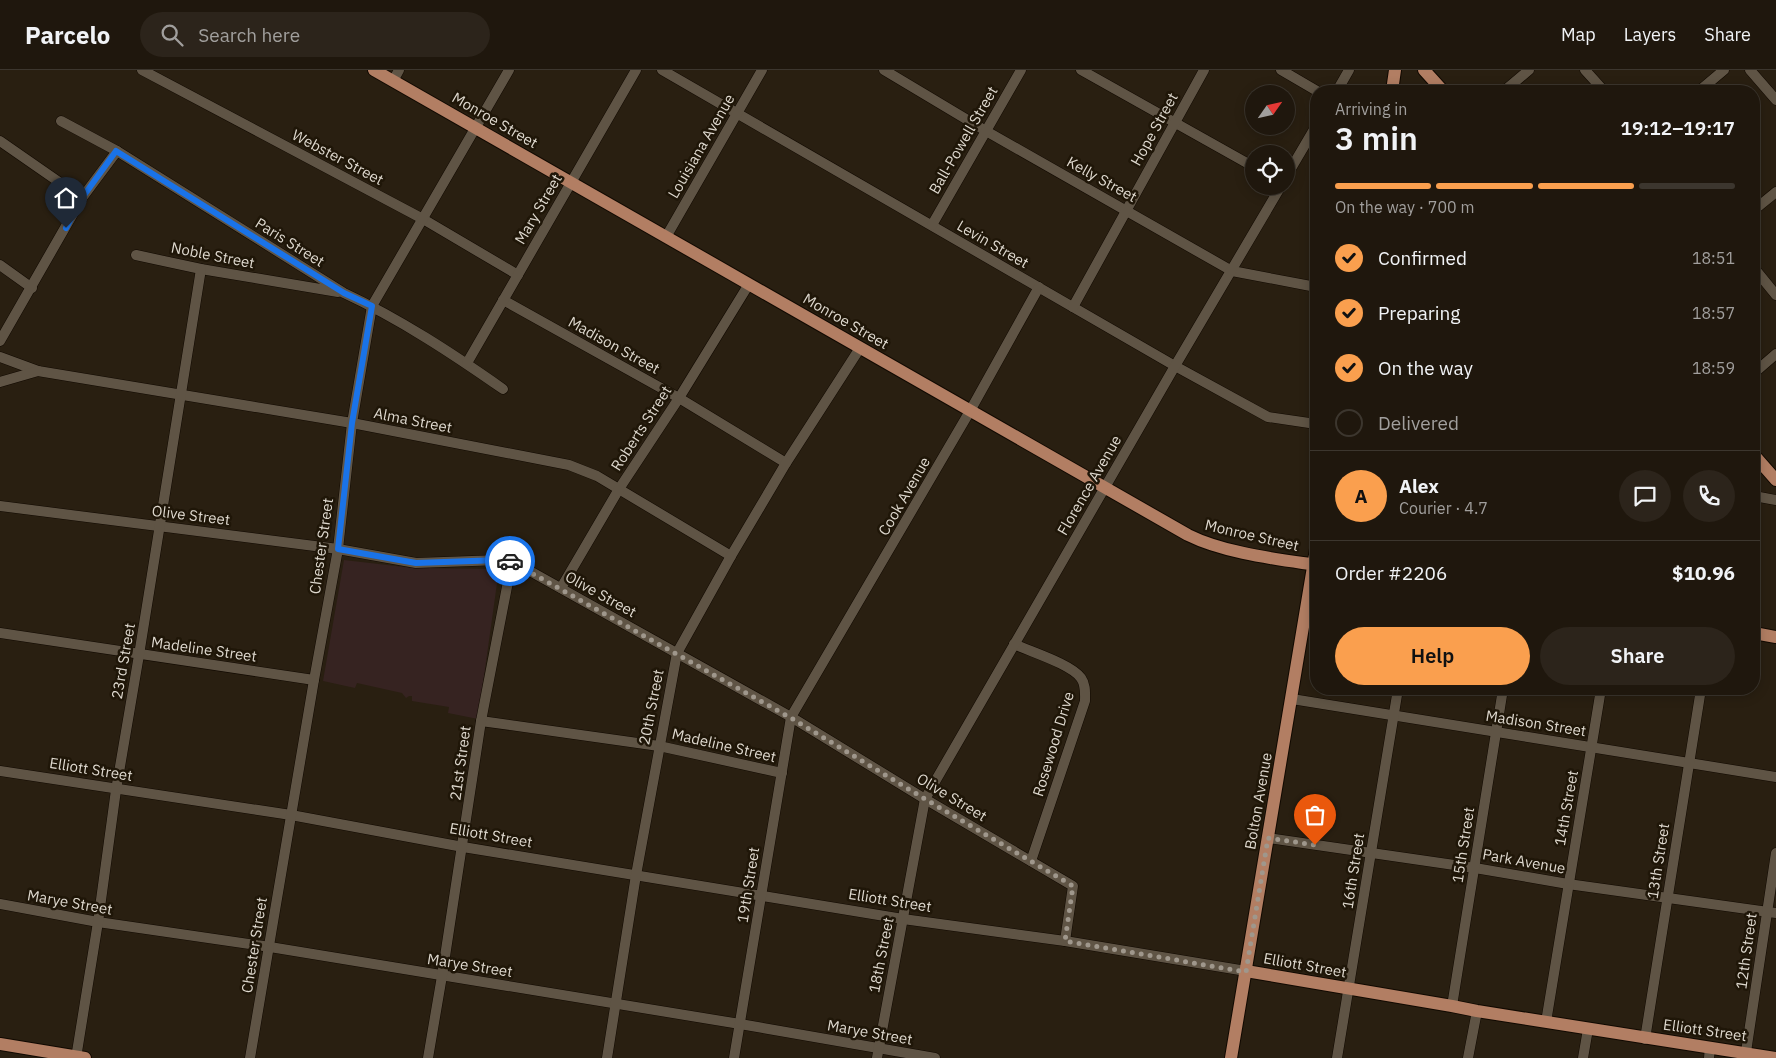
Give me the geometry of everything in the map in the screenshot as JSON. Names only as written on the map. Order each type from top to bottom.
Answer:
[{"type":"main road","name":"Monroe Street","points":[[374,70],[396,75],[476,128],[1204,543],[1310,564]]},
{"type":"main road","points":[[1393,85],[1395,70]]},
{"type":"main road","points":[[1424,70],[1438,85]]},
{"type":"main road","points":[[1760,462],[1776,480]]},
{"type":"main road","name":"Bolton Avenue","points":[[1231,1058],[1310,594]]},
{"type":"main road","points":[[1760,634],[1776,637]]},
{"type":"main road","name":"Elliott Street","points":[[1246,972],[1588,1028],[1645,1038],[1710,1053],[1746,1052],[1776,1058]]},
{"type":"main road","points":[[0,1044],[79,1058]]},
{"type":"street","name":"Webster Street","points":[[142,70],[423,219],[518,275]]},
{"type":"street","name":"Chester Street","points":[[250,1058],[338,549],[352,423],[372,306],[509,70]]},
{"type":"street","name":"Mary Street","points":[[467,363],[636,70]]},
{"type":"street","name":"Levin Street","points":[[662,70],[1175,366],[1268,417],[1310,423]]},
{"type":"street","name":"Louisiana Avenue","points":[[666,237],[762,70]]},
{"type":"street","name":"Kelly Street","points":[[884,70],[986,131],[1232,271],[1310,286]]},
{"type":"street","name":"Ball-Powell Street","points":[[932,225],[1021,70]]},
{"type":"street","points":[[1081,70],[1174,124],[1245,162]]},
{"type":"street","name":"Hope Street","points":[[1073,307],[1204,70]]},
{"type":"street","points":[[1281,70],[1310,87]]},
{"type":"street","points":[[1340,85],[1349,70]]},
{"type":"street","points":[[1511,85],[1529,70]]},
{"type":"street","points":[[1586,70],[1599,85]]},
{"type":"street","points":[[1706,85],[1724,70]]},
{"type":"street","points":[[1750,70],[1776,100]]},
{"type":"street","name":"Paris Street","points":[[61,120],[116,151],[344,293],[372,306],[467,363],[503,390]]},
{"type":"street","points":[[1295,162],[1310,136]]},
{"type":"street","points":[[0,142],[82,198]]},
{"type":"street","points":[[0,341],[82,198],[116,151]]},
{"type":"street","points":[[1760,205],[1776,192]]},
{"type":"street","name":"Florence Avenue","points":[[925,799],[1276,195]]},
{"type":"street","name":"Noble Street","points":[[136,255],[201,269],[344,293]]},
{"type":"street","points":[[0,265],[32,288]]},
{"type":"street","name":"23rd Street","points":[[79,1058],[116,790],[201,269]]},
{"type":"street","points":[[1760,275],[1776,295]]},
{"type":"street","name":"Roberts Street","points":[[561,588],[619,489],[749,284]]},
{"type":"street","name":"Cook Avenue","points":[[791,718],[970,411],[1039,287]]},
{"type":"street","name":"Madison Street","points":[[503,300],[678,398],[786,463]]},
{"type":"street","name":"20th Street","points":[[607,1058],[636,875],[677,653],[786,463],[860,348]]},
{"type":"street","points":[[1760,368],[1776,354]]},
{"type":"street","name":"Alma Street","points":[[0,357],[38,371],[352,423],[569,465],[597,476],[731,556]]},
{"type":"street","name":"Alma Street","points":[[0,382],[38,371]]},
{"type":"street","points":[[1760,497],[1776,500]]},
{"type":"street","name":"Olive Street","points":[[0,506],[338,549],[416,563],[512,561],[791,718],[1073,886],[1065,941]]},
{"type":"street","name":"21st Street","points":[[428,1058],[463,847],[481,721],[512,561]]},
{"type":"street","name":"Madeline Street","points":[[0,633],[314,680]]},
{"type":"street","name":"Rosewood Drive","points":[[1014,644],[1072,669],[1082,679],[1085,689],[1084,701],[1032,861]]},
{"type":"street","name":"16th Street","points":[[1337,1058],[1397,695]]},
{"type":"street","name":"15th Street","points":[[1452,1006],[1502,695]]},
{"type":"street","name":"14th Street","points":[[1546,1022],[1600,695]]},
{"type":"street","name":"13th Street","points":[[1645,1038],[1701,695]]},
{"type":"street","name":"Madison Street","points":[[1292,699],[1394,717],[1591,746],[1776,777]]},
{"type":"street","name":"19th Street","points":[[734,1058],[791,718]]},
{"type":"street","name":"Madeline Street","points":[[481,721],[659,746],[782,773]]},
{"type":"street","name":"Elliott Street","points":[[0,771],[291,815],[463,847],[903,919],[1065,941],[1246,972]]},
{"type":"street","name":"18th Street","points":[[878,1053],[925,799]]},
{"type":"street","name":"Park Avenue","points":[[1268,838],[1474,868],[1568,884],[1771,912]]},
{"type":"street","name":"12th Street","points":[[1746,1052],[1771,912],[1776,853]]},
{"type":"street","name":"Marye Street","points":[[0,904],[98,922],[270,947],[740,1024],[878,1053],[935,1058]]},
{"type":"street","points":[[1468,1058],[1477,1011]]},
{"type":"street","points":[[1583,1058],[1588,1028]]},
{"type":"shaded area","points":[[344,560],[413,568],[499,569],[478,719],[448,713],[449,707],[412,701],[412,696],[406,698],[402,693],[357,683],[355,688],[323,681]]},
{"type":"way so far","points":[[510,561],[791,718],[1073,886],[1065,941],[1246,972],[1268,838],[1315,845]]},
{"type":"route","points":[[66,228],[82,198],[116,151],[344,293],[372,306],[352,423],[338,549],[416,563],[510,561]]}]
